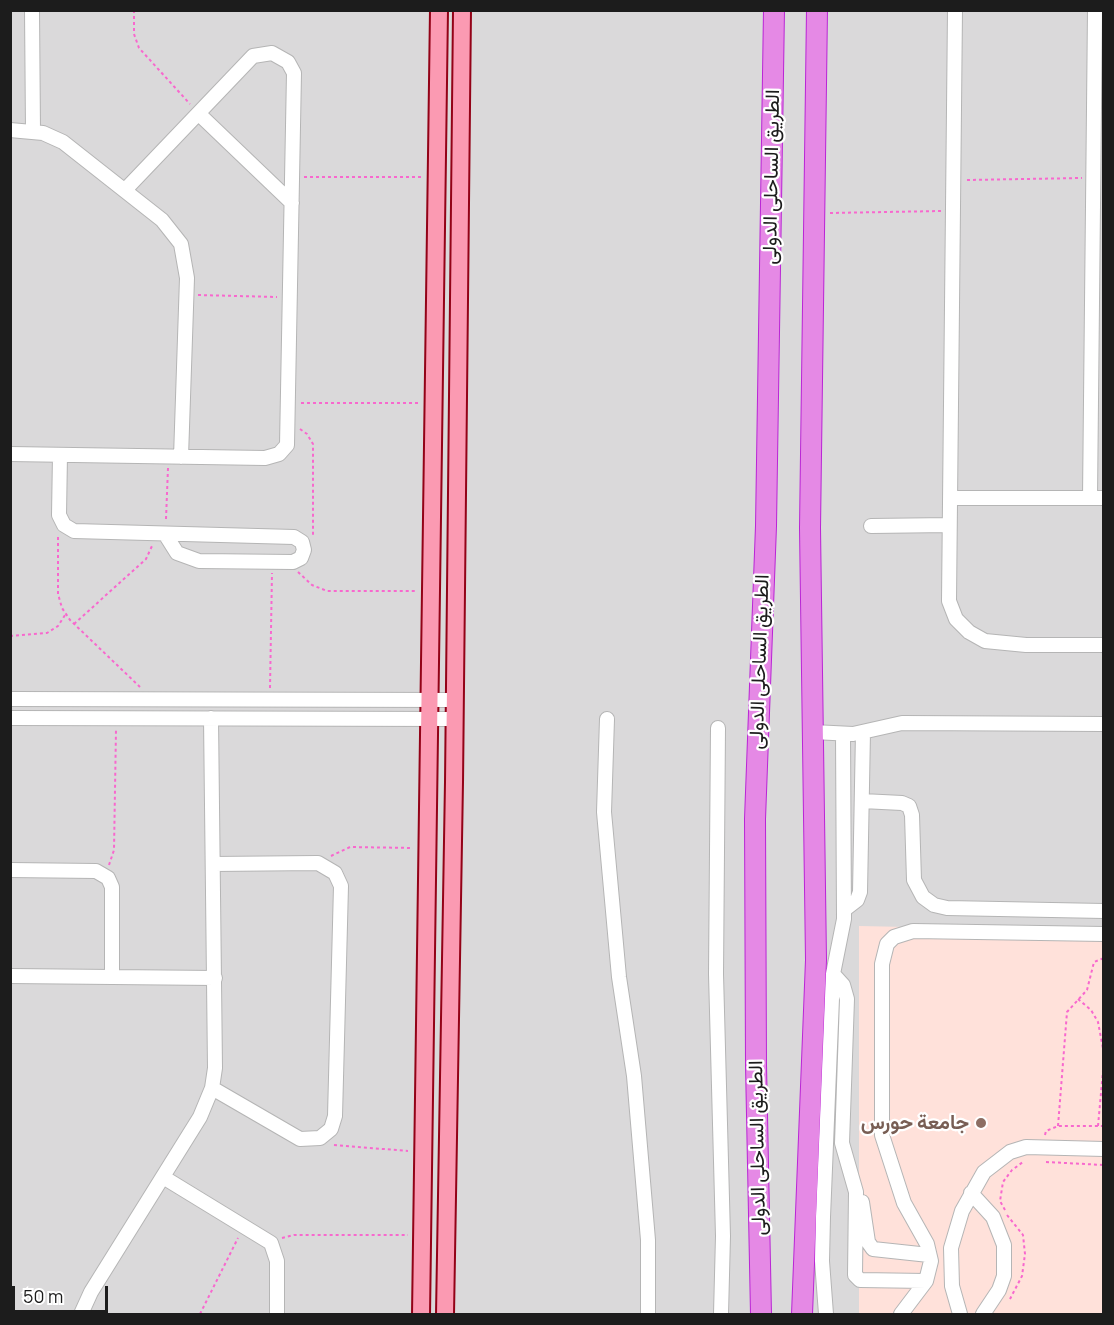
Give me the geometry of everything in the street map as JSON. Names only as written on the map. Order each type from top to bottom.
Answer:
[{"type":"highway","name":"الطريق الساحلى الدولى","points":[[761,1314],[756,1065],[755,819],[766,514],[774,10]]},
{"type":"highway","points":[[802,1314],[815,1014],[810,528],[817,10]]},
{"type":"main road","points":[[421,1314],[432,700],[440,10]]},
{"type":"main road","points":[[445,1314],[455,700],[462,10]]},
{"type":"street","points":[[33,10],[33,131]]},
{"type":"street","points":[[955,10],[949,601],[956,619],[969,632],[985,641],[1003,644],[1104,645]]},
{"type":"street","points":[[950,498],[1097,498],[1095,10]]},
{"type":"street","points":[[10,454],[270,458],[279,454],[287,445],[294,73],[284,58],[266,53],[253,56],[125,190]]},
{"type":"street","points":[[199,114],[292,203]]},
{"type":"street","points":[[10,130],[33,131],[63,142],[162,220],[176,235],[187,267],[175,457]]},
{"type":"street","points":[[60,455],[58,509],[64,525],[74,531],[294,537],[302,542],[304,550],[301,558],[293,562],[191,560],[177,553],[158,534]]},
{"type":"street","points":[[871,526],[949,525]]},
{"type":"street","points":[[10,699],[455,700]]},
{"type":"street","points":[[10,718],[454,719]]},
{"type":"street","points":[[81,1314],[91,1292],[200,1117],[212,1088],[215,1068],[215,978],[211,718]]},
{"type":"street","points":[[607,718],[604,812],[619,977],[634,1076],[648,1240],[648,1314]]},
{"type":"street","points":[[813,732],[843,734],[863,732],[902,723],[1104,724]]},
{"type":"street","points":[[718,728],[716,974],[723,1236],[721,1314]]},
{"type":"street","points":[[844,910],[857,900],[860,892],[863,732]]},
{"type":"street","points":[[826,1314],[822,1262],[833,974],[844,910],[843,734]]},
{"type":"street","points":[[862,801],[902,802],[909,806],[912,815],[914,880],[923,897],[934,905],[947,908],[1104,911]]},
{"type":"street","points":[[212,1088],[300,1139],[320,1138],[331,1129],[335,1116],[341,886],[334,873],[324,865],[311,863],[213,864]]},
{"type":"street","points":[[10,870],[100,872],[108,878],[112,887],[112,977]]},
{"type":"street","points":[[929,1268],[904,1203],[882,1135],[882,964],[887,944],[894,937],[913,931],[1104,934]]},
{"type":"street","points":[[833,974],[843,985],[847,999],[842,1143],[854,1185],[856,1207],[853,1255],[857,1278],[929,1268],[950,1268]]},
{"type":"street","points":[[10,976],[215,978]]},
{"type":"street","points":[[960,1314],[952,1286],[950,1268],[955,1229],[984,1172],[996,1160],[1010,1152],[1042,1146],[1104,1149]]},
{"type":"street","points":[[163,1177],[272,1243],[278,1261],[277,1314]]},
{"type":"street","points":[[854,1185],[861,1194],[868,1242],[873,1249],[929,1268]]},
{"type":"street","points":[[971,1194],[993,1217],[1004,1245],[1004,1276],[999,1290],[983,1314]]},
{"type":"street","points":[[901,1314],[929,1268]]},
{"type":"path","points":[[134,10],[134,34],[139,48],[199,114]]},
{"type":"path","points":[[292,177],[437,177]]},
{"type":"path","points":[[954,180],[1094,178]]},
{"type":"path","points":[[814,214],[953,211]]},
{"type":"path","points":[[186,295],[291,298]]},
{"type":"path","points":[[289,403],[435,404]]},
{"type":"path","points":[[289,428],[302,430],[313,444],[313,538],[304,550]]},
{"type":"path","points":[[74,624],[146,559],[158,534],[175,457]]},
{"type":"path","points":[[58,509],[58,594],[65,614],[153,699]]},
{"type":"path","points":[[270,700],[273,561]]},
{"type":"path","points":[[293,562],[305,580],[327,591],[433,591]]},
{"type":"path","points":[[10,636],[47,633],[58,626],[65,614]]},
{"type":"path","points":[[100,872],[109,866],[114,856],[116,718]]},
{"type":"path","points":[[324,865],[337,851],[350,847],[428,848]]},
{"type":"path","points":[[1058,1126],[1067,1012],[1087,990],[1094,962],[1104,958]]},
{"type":"path","points":[[1078,999],[1091,1010],[1098,1022],[1104,1054]]},
{"type":"path","points":[[1098,1126],[1104,1060]]},
{"type":"path","points":[[1042,1146],[1046,1131],[1058,1126],[1104,1126]]},
{"type":"path","points":[[320,1138],[343,1147],[424,1152]]},
{"type":"path","points":[[1007,1303],[1022,1276],[1025,1254],[1023,1234],[1000,1201],[1003,1182],[1012,1170],[1026,1161]]},
{"type":"path","points":[[1037,1161],[1104,1165]]},
{"type":"path","points":[[200,1314],[244,1225]]},
{"type":"path","points":[[272,1243],[294,1235],[422,1235]]},
{"type":"shaded area","points":[[10,11],[1103,11],[1103,1314],[11,1314]]},
{"type":"shaded area","name":"جامعة حورس","points":[[859,926],[1103,931],[1103,1314],[859,1314]]},
{"type":"place","name":"جامعة حورس","points":[[981,1123]]}]
